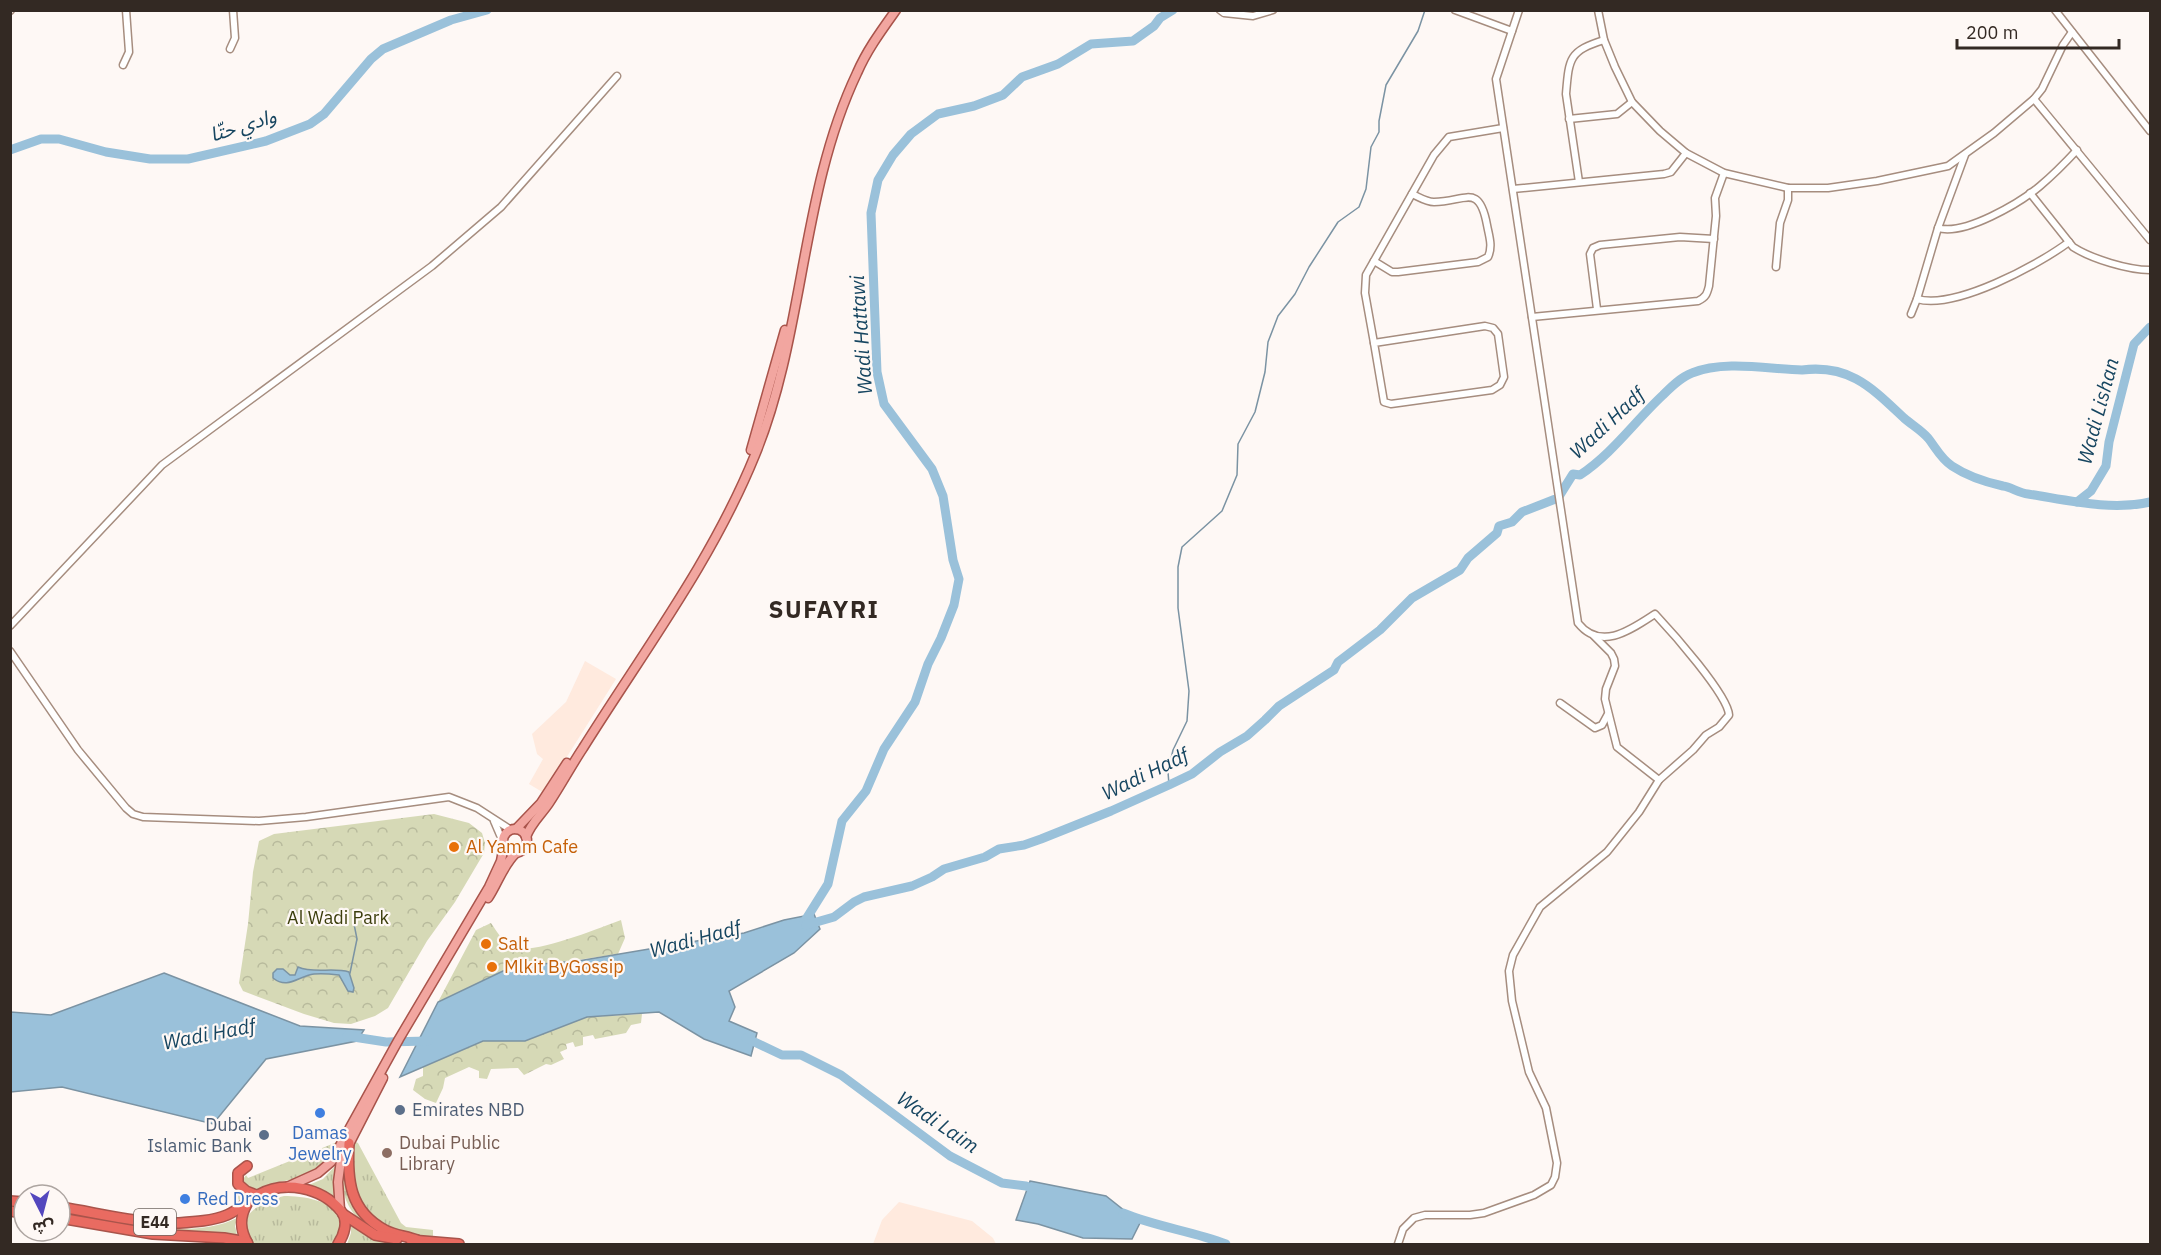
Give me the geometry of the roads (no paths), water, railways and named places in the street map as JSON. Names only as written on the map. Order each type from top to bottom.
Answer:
[{"type":"highway","points":[[349,1143],[347,1164],[349,1182],[359,1206],[381,1228],[417,1239]]},
{"type":"highway","points":[[246,1166],[238,1173],[238,1184],[246,1191],[256,1195]]},
{"type":"highway","points":[[248,1243],[243,1235],[241,1219],[247,1204],[256,1195],[270,1189],[286,1187],[310,1190],[322,1195],[375,1235],[459,1245]]},
{"type":"highway","name":"E44","points":[[72,1209],[169,1222],[203,1220],[227,1215],[247,1204]]},
{"type":"highway","points":[[338,1245],[345,1230],[342,1212]]},
{"type":"highway","points":[[129,1229],[131,1218]]},
{"type":"highway","name":"E44","points":[[72,1220],[153,1234],[224,1238],[248,1243]]},
{"type":"main road","points":[[286,1187],[318,1173],[331,1162],[489,887],[501,861],[506,834],[514,830],[545,796],[676,597],[720,518],[746,464],[760,424],[788,321],[815,184],[832,123],[853,68],[890,10]]},
{"type":"main road","points":[[401,1040],[497,886],[507,863],[524,848],[530,827],[551,800],[618,691],[686,590],[727,517],[756,454],[780,379],[820,189],[840,116],[864,58],[896,10]]},
{"type":"main road","points":[[514,830],[521,831],[526,837]]},
{"type":"main road","points":[[504,844],[508,850],[516,853]]},
{"type":"main road","points":[[342,1212],[339,1167],[388,1064]]},
{"type":"street","points":[[123,65],[129,52],[126,10]]},
{"type":"street","points":[[230,50],[235,38],[233,10]]},
{"type":"street","points":[[1220,10],[1224,13],[1253,15],[1273,10]]},
{"type":"street","points":[[1455,10],[1512,31]]},
{"type":"street","points":[[1519,10],[1496,79],[1578,623],[1604,645],[1614,659],[1613,672],[1604,696],[1619,750],[1659,780]]},
{"type":"street","points":[[1598,10],[1604,40],[1614,67],[1632,102],[1660,131],[1686,153],[1724,173],[1788,188],[1828,188],[1867,183],[1948,166],[1994,133],[2034,99],[2042,89],[2063,45],[2072,32]]},
{"type":"street","points":[[2055,10],[2151,131]]},
{"type":"street","points":[[1579,182],[1566,94],[1571,60],[1575,52],[1582,47],[1604,40]]},
{"type":"street","points":[[10,626],[162,465],[432,266],[501,207],[617,76]]},
{"type":"street","points":[[2034,99],[2151,240]]},
{"type":"street","points":[[1569,119],[1617,114],[1632,102]]},
{"type":"street","points":[[1374,343],[1489,326],[1498,333],[1503,381],[1492,390],[1388,404],[1383,399],[1374,343],[1364,280],[1434,155],[1449,137],[1503,128]]},
{"type":"street","points":[[1938,228],[1957,229],[1968,225],[2030,194],[2077,150]]},
{"type":"street","points":[[1513,189],[1664,174],[1671,172],[1686,153]]},
{"type":"street","points":[[1911,314],[1954,180],[1966,153]]},
{"type":"street","points":[[1941,168],[1948,170],[1954,180]]},
{"type":"street","points":[[1532,316],[1698,301],[1703,298],[1709,286],[1715,198],[1724,173]]},
{"type":"street","points":[[1776,267],[1780,224],[1788,200],[1788,188]]},
{"type":"street","points":[[1374,261],[1398,273],[1478,262],[1488,257],[1491,248],[1481,202],[1472,197],[1431,202],[1412,194]]},
{"type":"street","points":[[2030,194],[2068,242],[2087,256],[2151,270]]},
{"type":"street","points":[[1598,309],[1590,254],[1593,248],[1600,245],[1680,237],[1714,239]]},
{"type":"street","points":[[1917,299],[1940,301],[1982,288],[2050,256],[2068,242]]},
{"type":"street","points":[[1398,1245],[1403,1229],[1414,1218],[1425,1215],[1484,1213],[1534,1196],[1551,1185],[1557,1163],[1546,1108],[1529,1072],[1518,1031],[1512,1001],[1510,963],[1540,907],[1607,852],[1639,812],[1659,780],[1728,717],[1727,704],[1689,651],[1655,614],[1626,633],[1606,637],[1591,634]]},
{"type":"street","points":[[10,651],[78,750],[119,801],[133,814],[143,817],[259,821],[317,816],[449,797],[470,804],[514,830]]},
{"type":"street","points":[[1560,703],[1595,728],[1602,725],[1608,714]]},
{"type":"street","points":[[492,818],[504,844]]},
{"type":"water","points":[[814,914],[820,929],[794,953],[729,991],[735,1007],[729,1021],[757,1033],[751,1056],[704,1039],[659,1012],[587,1017],[525,1041],[483,1041],[400,1077],[438,1002],[503,971],[529,965],[578,961],[744,933],[784,920]]},
{"type":"water","points":[[298,967],[310,970],[349,972],[353,992],[348,991],[339,975],[314,974],[288,983],[273,978],[273,973],[277,969],[283,969],[290,975],[295,975]]},
{"type":"water","points":[[164,973],[300,1026],[364,1030],[357,1041],[266,1059],[213,1124],[62,1087],[11,1092],[11,1012],[51,1015]]},
{"type":"water","points":[[1030,1181],[1106,1196],[1140,1223],[1132,1239],[1083,1238],[1038,1224],[1016,1220]]},
{"type":"waterway","name":"وادي حتّا","points":[[10,150],[41,139],[59,139],[106,152],[150,159],[188,159],[266,141],[310,124],[324,114],[371,59],[383,49],[451,20],[487,10]]},
{"type":"waterway","name":"Wadi Hattawi","points":[[803,924],[828,884],[842,821],[866,791],[884,749],[915,702],[928,664],[954,605],[959,579],[953,560],[943,496],[932,469],[884,404],[877,372],[871,213],[878,180],[893,155],[911,134],[938,114],[974,106],[1003,95],[1022,77],[1058,64],[1091,44],[1133,41],[1173,10]]},
{"type":"waterway","points":[[1169,785],[1168,772],[1173,750],[1187,721],[1189,691],[1178,608],[1178,567],[1182,547],[1222,511],[1237,475],[1238,444],[1255,412],[1265,372],[1268,342],[1278,316],[1295,294],[1309,267],[1338,222],[1359,207],[1366,189],[1371,147],[1379,132],[1386,85],[1418,31],[1425,10]]},
{"type":"waterway","name":"Wadi Lishan","points":[[2077,502],[2091,491],[2106,466],[2109,442],[2134,344],[2150,327]]},
{"type":"waterway","name":"Wadi Hadf","points":[[806,925],[834,917],[864,897],[912,886],[944,869],[985,857],[999,849],[1024,845],[1041,839],[1111,811],[1192,774],[1220,752],[1247,736],[1279,706],[1334,670],[1338,662],[1380,630],[1412,598],[1460,570],[1468,558],[1497,533],[1499,526],[1512,522],[1522,512],[1558,498],[1573,474],[1580,475],[1592,467],[1669,389],[1692,373],[1732,366],[1834,371],[1859,380],[1870,388],[1925,435],[1948,463],[1970,476],[2025,493],[2073,502],[2105,505],[2150,502]]},
{"type":"waterway","points":[[350,973],[357,939],[354,924]]},
{"type":"waterway","name":"Wadi Hadf","points":[[347,1036],[386,1042],[428,1041]]},
{"type":"waterway","name":"Wadi Laim","points":[[746,1038],[782,1055],[801,1055],[841,1075],[950,1156],[1002,1183],[1026,1186],[1040,1191]]},
{"type":"waterway","name":"Wadi Laim","points":[[1123,1213],[1226,1244]]},
{"type":"place","name":"Al Yamm Cafe","points":[[454,847]]},
{"type":"place","name":"Salt","points":[[486,944]]},
{"type":"place","name":"Mlkit ByGossip","points":[[492,967]]},
{"type":"place","name":"Emirates NBD","points":[[400,1110]]},
{"type":"place","name":"Damas Jewelry","points":[[320,1113]]},
{"type":"place","name":"Dubai Islamic Bank","points":[[264,1135]]},
{"type":"place","name":"Dubai Public Library","points":[[387,1153]]},
{"type":"place","name":"Red Dress","points":[[185,1199]]},
{"type":"district","name":"SUFAYRI","points":[[824,610]]},
{"type":"park label","name":"Al Wadi Park","points":[[338,918]]}]
